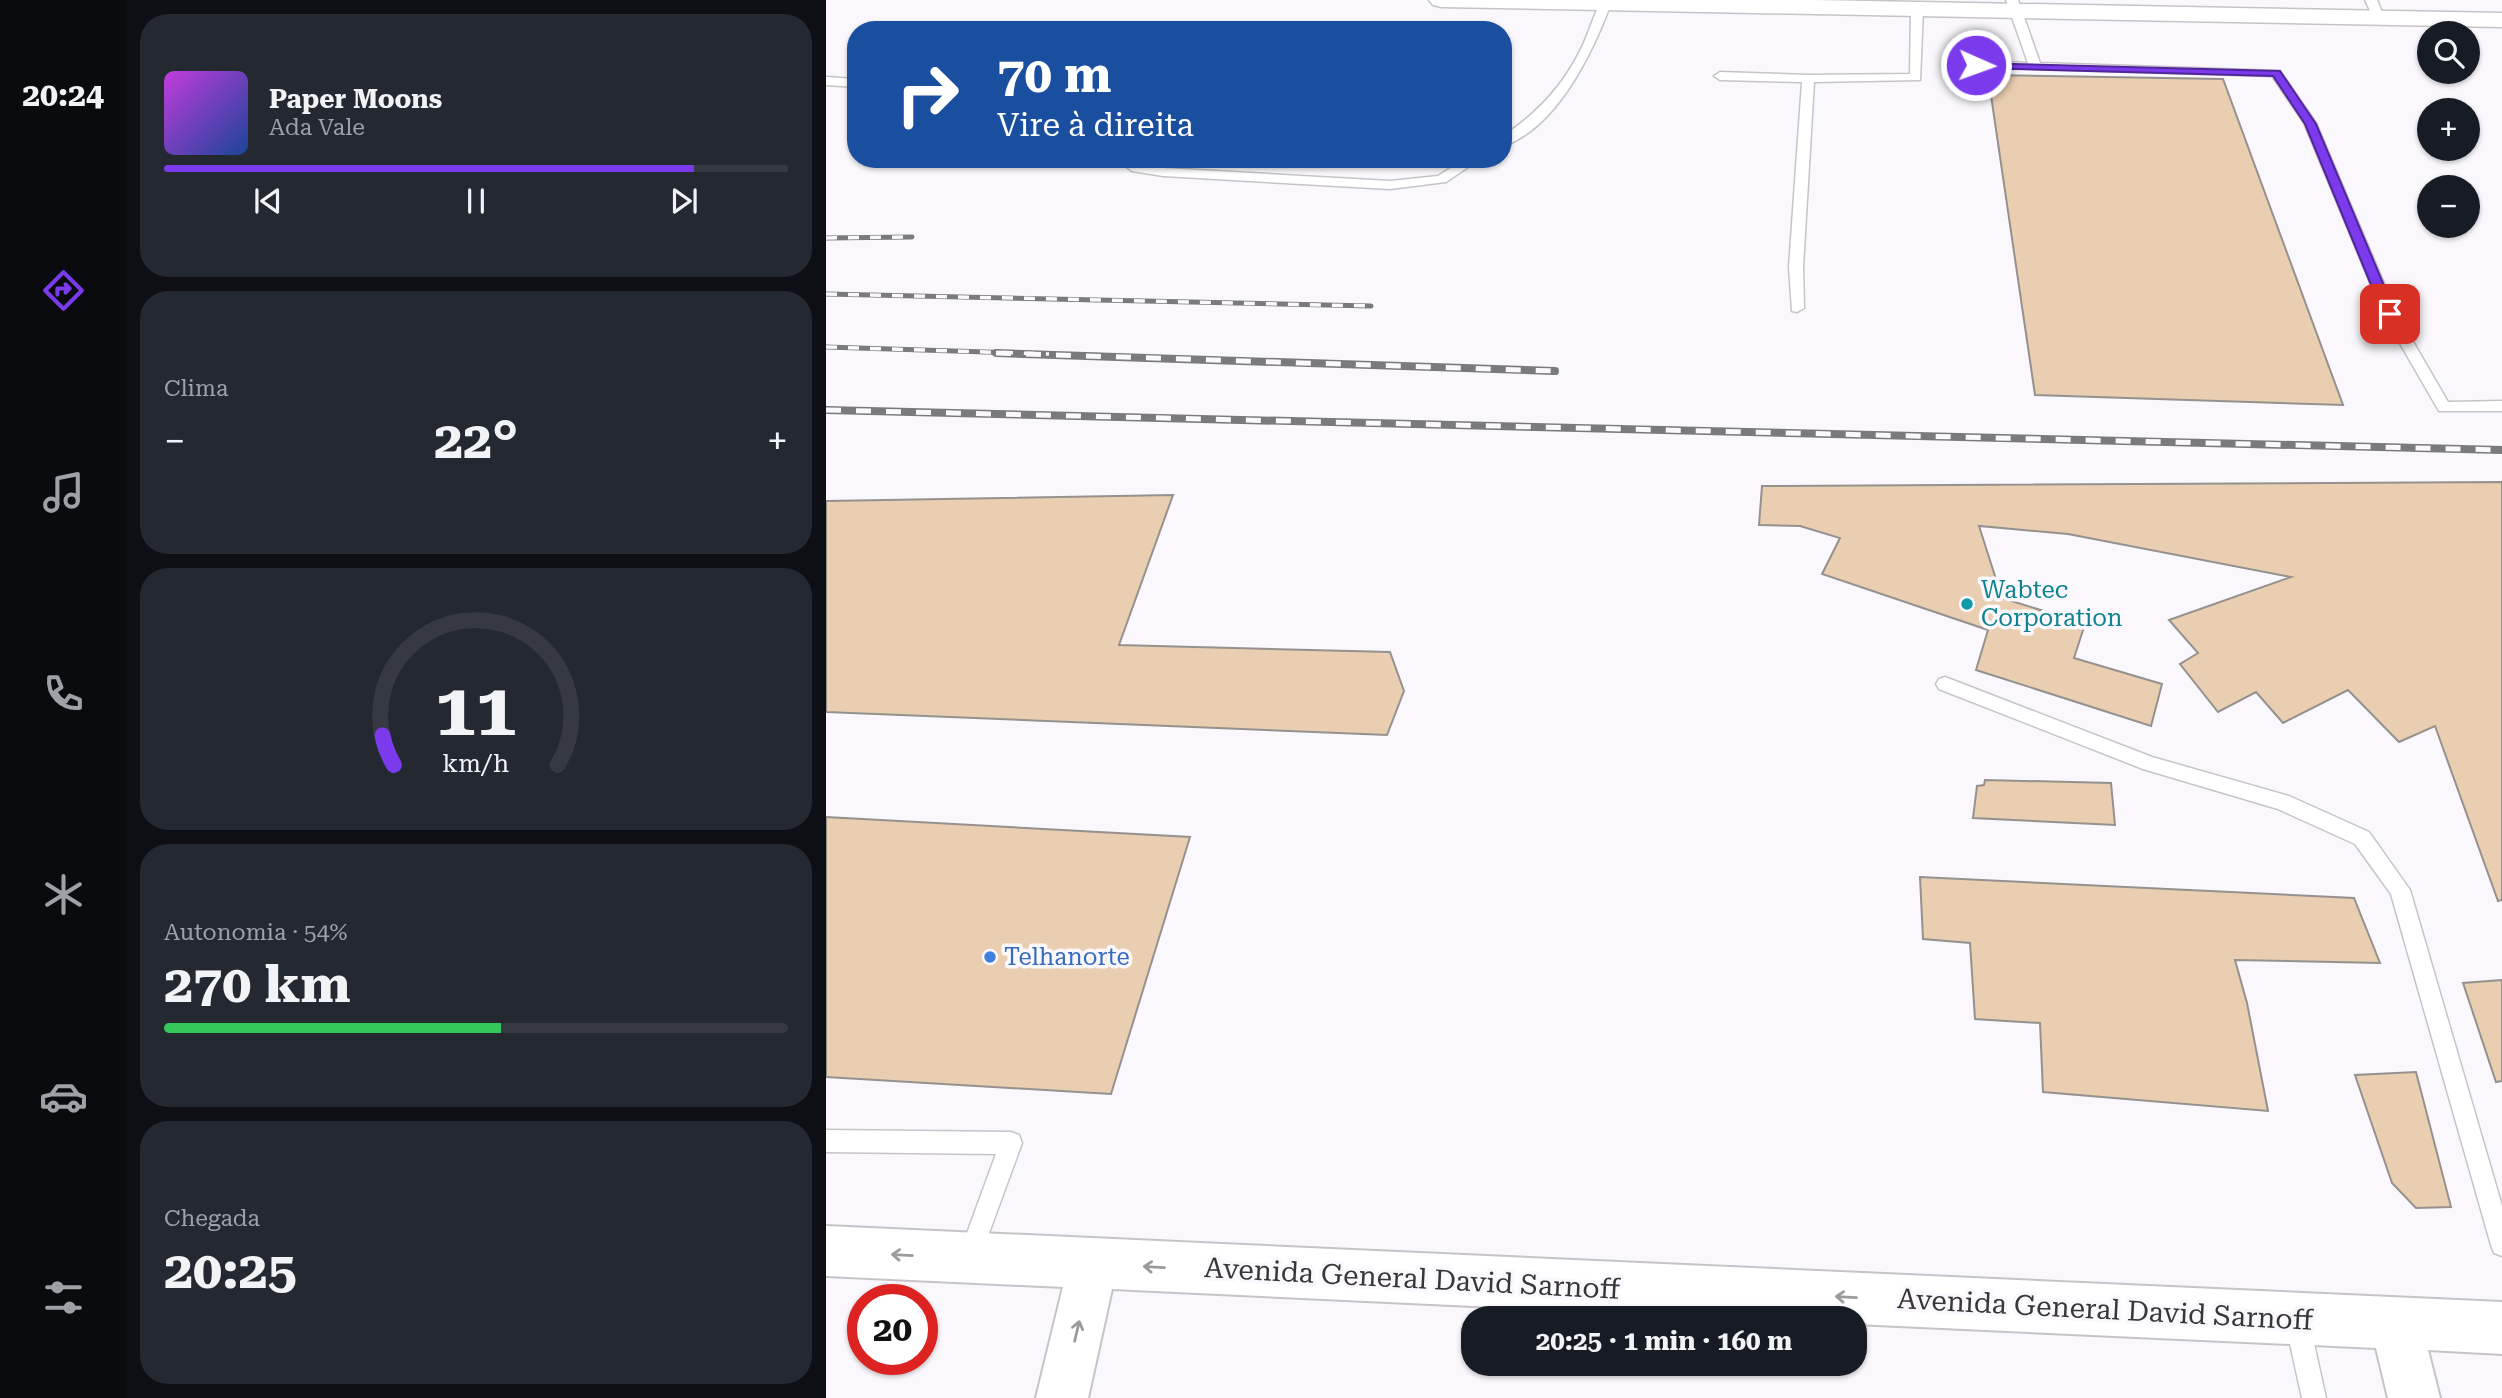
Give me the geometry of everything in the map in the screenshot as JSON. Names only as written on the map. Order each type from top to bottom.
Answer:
[{"type":"main road","name":"Avenida General David Sarnoff","points":[[826,1251],[2502,1328]]},
{"type":"main road","points":[[1062,1398],[1093,1264]]},
{"type":"main road","points":[[2395,1321],[2414,1398]]},
{"type":"street","points":[[1441,0],[1917,9],[2013,5],[2375,9],[2502,20]]},
{"type":"lane","points":[[1512,137],[1527,128],[1575,77],[1605,3]]},
{"type":"lane","points":[[2013,5],[2035,66]]},
{"type":"lane","points":[[1720,76],[1808,79],[1916,77],[1917,9]]},
{"type":"lane","points":[[1976,65],[2276,73],[2310,124],[2390,314],[2444,407],[2502,406]]},
{"type":"lane","points":[[1797,308],[1796,267],[1808,79]]},
{"type":"lane","points":[[826,81],[847,82]]},
{"type":"lane","points":[[1136,168],[1163,172],[1390,185],[1441,179],[1459,168]]},
{"type":"lane","points":[[1945,684],[2149,764],[2282,802],[2362,838],[2400,890],[2502,1244]]},
{"type":"lane","points":[[826,1141],[1011,1143],[969,1258]]},
{"type":"lane","points":[[2296,1317],[2314,1398]]},
{"type":"building","points":[[1988,75],[2223,79],[2343,405],[2035,395]]},
{"type":"building","points":[[2502,482],[2502,900],[2498,901],[2435,726],[2399,742],[2348,690],[2283,723],[2256,692],[2218,712],[2180,664],[2198,653],[2169,620],[2291,577],[2068,534],[1979,526],[2002,598],[2085,624],[2074,658],[2162,684],[2151,726],[1976,670],[1988,630],[1822,574],[1840,538],[1800,526],[1759,525],[1762,486]]},
{"type":"building","points":[[1173,495],[1119,645],[1390,652],[1404,691],[1387,735],[826,712],[826,501]]},
{"type":"building","points":[[1985,780],[2111,783],[2115,825],[1973,818],[1977,786],[1984,785]]},
{"type":"building","name":"Telhanorte","points":[[826,817],[1190,837],[1111,1094],[826,1077]]},
{"type":"building","points":[[1920,877],[2354,898],[2380,963],[2235,960],[2247,1003],[2268,1111],[2043,1092],[2040,1023],[1975,1019],[1970,943],[1923,939]]},
{"type":"building","points":[[2502,980],[2502,1081],[2496,1082],[2463,983]]},
{"type":"building","points":[[2416,1072],[2451,1207],[2416,1208],[2392,1183],[2355,1075]]},
{"type":"railway","points":[[826,238],[912,237]]},
{"type":"railway","points":[[826,294],[1371,306]]},
{"type":"railway","points":[[826,347],[1049,354]]},
{"type":"railway","points":[[996,353],[1555,371]]},
{"type":"railway","points":[[826,410],[2502,450]]},
{"type":"place","name":"Wabtec Corporation","points":[[1967,604]]},
{"type":"place","name":"Telhanorte","points":[[990,957]]},
{"type":"route","points":[[1976,65],[2276,73],[2310,124],[2390,314]]}]
